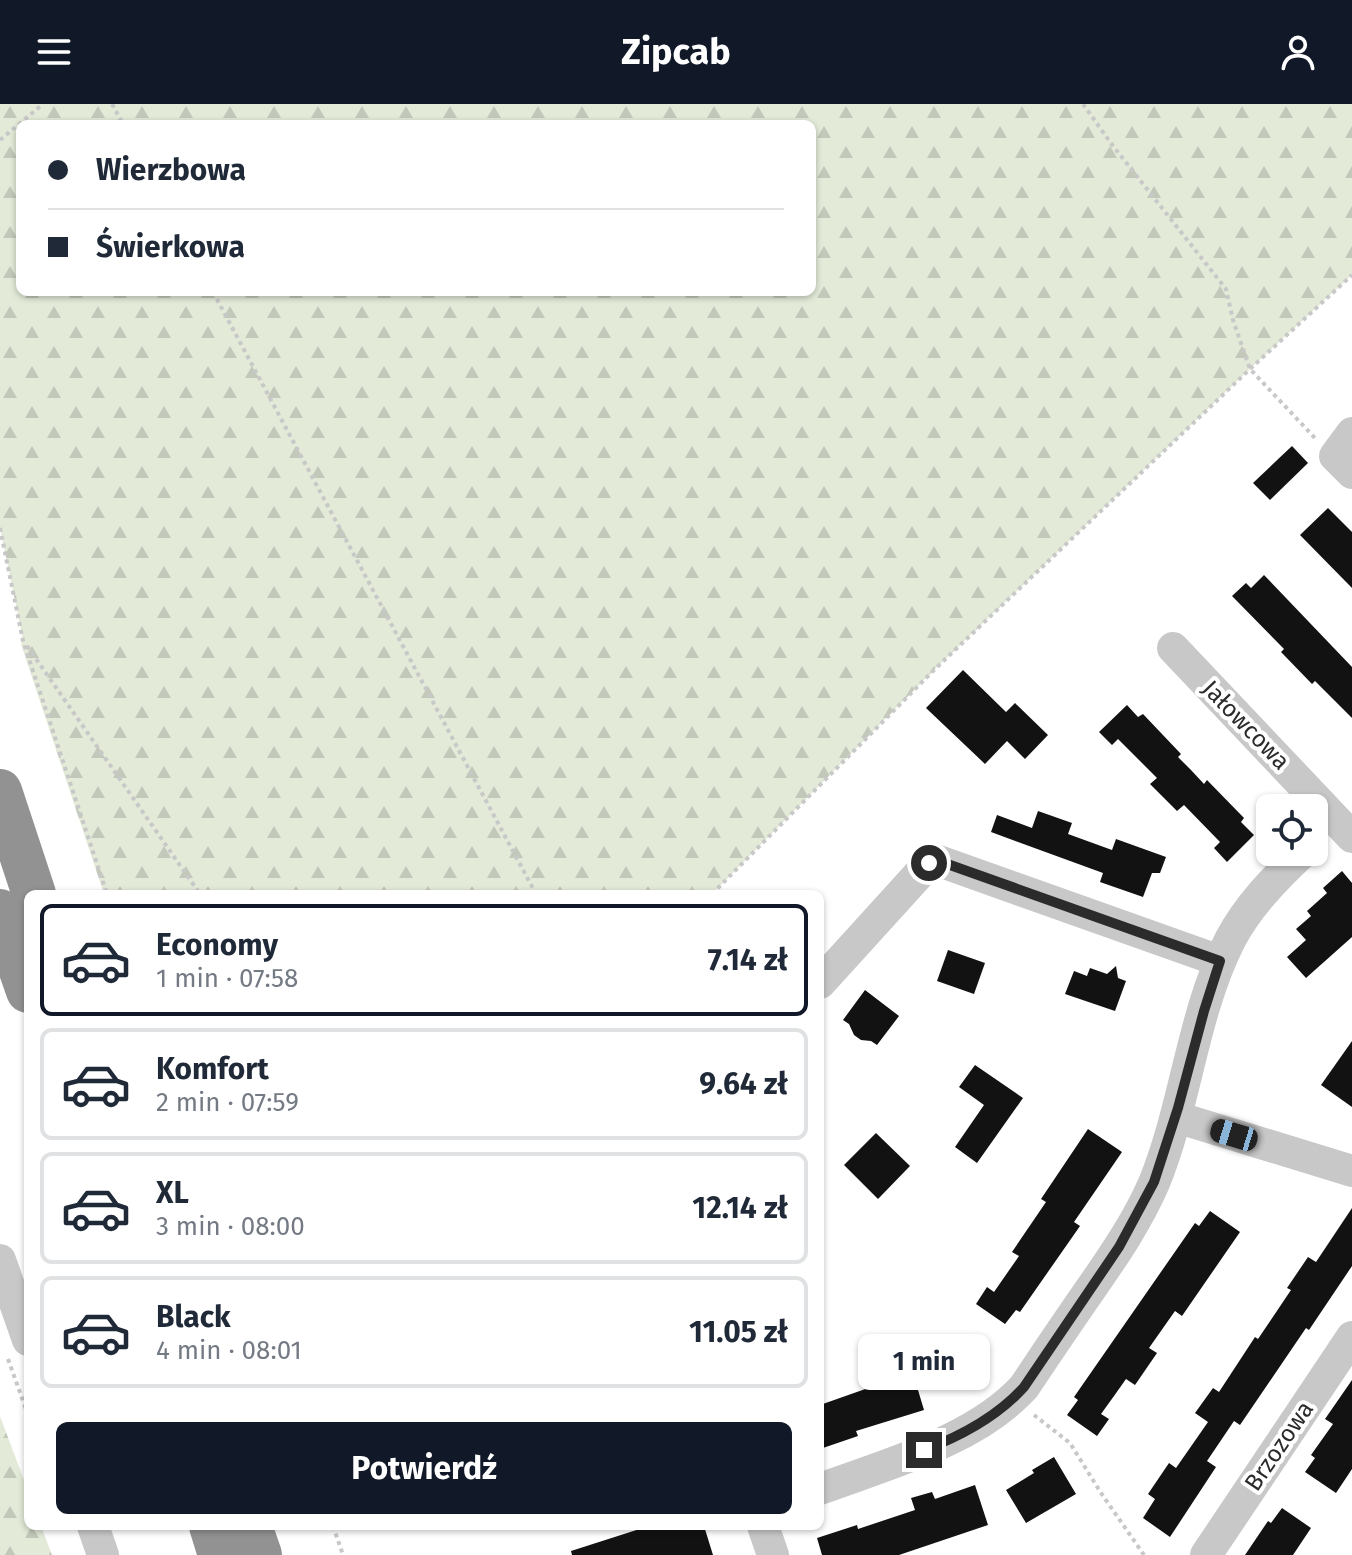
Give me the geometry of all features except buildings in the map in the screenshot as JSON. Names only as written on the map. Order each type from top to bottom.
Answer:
[{"type":"highway","points":[[0,791],[33,890]]},
{"type":"highway","points":[[0,911],[24,980]]},
{"type":"highway","points":[[212,1530],[220,1555]]},
{"type":"highway","points":[[251,1530],[260,1555]]},
{"type":"street","points":[[1352,433],[1335,456],[1352,473]]},
{"type":"street","name":"Jałowcowa","points":[[1173,648],[1347,821]]},
{"type":"street","points":[[1328,833],[1347,821]]},
{"type":"street","points":[[824,979],[929,863],[936,860],[1220,961]]},
{"type":"street","points":[[824,1487],[950,1440],[974,1427],[1013,1399],[1024,1387],[1125,1237],[1154,1182],[1176,1117],[1220,961],[1253,905],[1288,866]]},
{"type":"street","points":[[1176,1117],[1352,1171]]},
{"type":"street","points":[[0,1260],[16,1345]]},
{"type":"street","name":"Brzozowa","points":[[1206,1555],[1352,1337]]},
{"type":"street","points":[[94,1530],[103,1555]]},
{"type":"street","points":[[764,1530],[773,1555]]},
{"type":"path","points":[[24,120],[43,104]]},
{"type":"path","points":[[1083,104],[1226,289],[1250,369],[1311,434]]},
{"type":"path","points":[[0,140],[16,127]]},
{"type":"path","points":[[716,890],[934,670],[1352,275]]},
{"type":"path","points":[[215,296],[534,890]]},
{"type":"path","points":[[0,528],[23,641],[106,890]]},
{"type":"path","points":[[23,641],[197,890]]},
{"type":"path","points":[[16,1345],[24,1392]]},
{"type":"path","points":[[1013,1399],[1070,1443],[1144,1555]]},
{"type":"path","points":[[334,1530],[343,1555]]},
{"type":"green space","points":[[0,104],[1352,104],[1352,275],[934,670],[716,890],[103,890],[21,644],[23,640],[0,528]]},
{"type":"green space","points":[[0,1416],[24,1480],[24,1530],[43,1530],[52,1555],[0,1555]]},
{"type":"route","points":[[924,1450],[974,1427],[1013,1399],[1119,1247],[1154,1182],[1220,961],[936,860],[929,863]]}]
